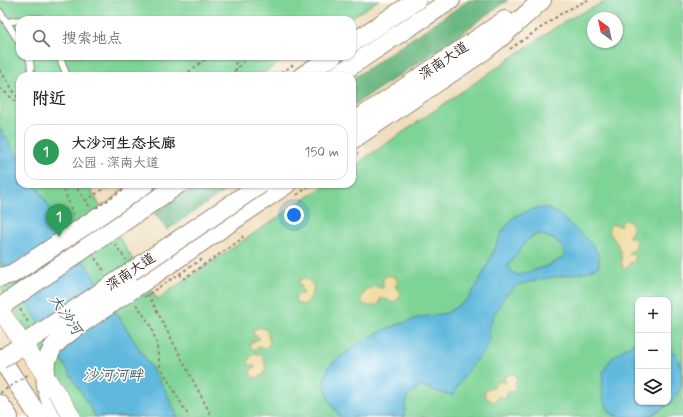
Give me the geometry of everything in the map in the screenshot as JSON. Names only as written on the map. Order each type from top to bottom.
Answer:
[{"type":"main road","points":[[356,40],[417,0]]},
{"type":"main road","points":[[342,72],[451,0]]},
{"type":"main road","name":"深南大道","points":[[356,120],[536,0]]},
{"type":"main road","points":[[356,137],[499,39],[542,0]]},
{"type":"main road","points":[[298,70],[322,60]]},
{"type":"main road","points":[[0,276],[12,274],[20,269],[140,188]]},
{"type":"main road","points":[[72,417],[0,308],[173,188]]},
{"type":"main road","name":"深南大道","points":[[0,359],[255,188]]},
{"type":"main road","points":[[58,417],[52,407],[46,387],[45,372],[46,362],[53,348],[60,340],[281,188]]},
{"type":"main road","points":[[0,359],[39,417]]},
{"type":"main road","points":[[0,404],[9,417]]},
{"type":"lane","points":[[0,12],[16,37]]},
{"type":"lane","points":[[6,22],[16,21]]},
{"type":"lane","points":[[30,60],[30,72]]},
{"type":"lane","points":[[61,60],[65,72]]},
{"type":"path","points":[[189,72],[204,60]]},
{"type":"path","points":[[235,60],[236,70]]},
{"type":"path","points":[[236,70],[246,60]]},
{"type":"path","points":[[0,70],[16,95]]},
{"type":"path","points":[[0,88],[16,102]]},
{"type":"path","points":[[77,188],[94,220]]},
{"type":"path","points":[[85,201],[104,188]]},
{"type":"path","points":[[178,271],[183,279],[244,238],[240,233]]},
{"type":"path","points":[[115,244],[128,264]]},
{"type":"path","points":[[137,286],[154,304],[212,417]]},
{"type":"green space","points":[[0,0],[379,0],[353,16],[16,16],[16,60],[284,60],[264,72],[16,72],[16,188],[91,188],[90,189],[157,299],[321,188],[356,188],[356,164],[568,19],[609,0],[683,0],[683,417],[79,417],[0,286]]},
{"type":"green space","points":[[469,0],[508,0],[438,50],[356,103],[356,76]]},
{"type":"green space","points":[[190,188],[229,188],[167,230],[154,212]]},
{"type":"sand","points":[[626,220],[632,226],[632,230],[628,237],[632,237],[634,239],[636,242],[636,248],[629,252],[634,255],[634,262],[630,263],[626,268],[622,267],[619,248],[610,232],[609,227],[613,224],[620,227],[622,222]]},
{"type":"sand","points":[[389,275],[395,277],[398,281],[395,287],[401,293],[399,299],[392,302],[382,298],[380,299],[380,303],[372,306],[363,304],[361,298],[365,292],[375,286],[383,288],[383,278]]},
{"type":"sand","points":[[304,278],[310,281],[314,287],[310,298],[303,305],[297,303],[295,299],[298,294],[303,294],[304,292],[300,289],[302,286],[299,285],[299,280]]},
{"type":"sand","points":[[257,328],[267,330],[270,343],[266,348],[263,349],[261,346],[254,350],[250,345],[252,342],[259,339],[259,337],[253,335],[254,330]]},
{"type":"sand","points":[[255,353],[263,358],[265,363],[265,373],[258,378],[252,377],[250,373],[251,369],[255,368],[256,366],[248,364],[250,358]]},
{"type":"sand","points":[[512,373],[516,375],[517,379],[514,385],[515,390],[513,392],[507,391],[507,396],[504,398],[499,396],[494,402],[486,398],[486,390],[491,387],[494,388],[495,383],[501,381],[506,383],[504,377]]},
{"type":"water","name":"沙河河畔","points":[[0,128],[16,154],[16,188],[38,188],[164,388],[178,417],[96,417],[0,260]]},
{"type":"water","points":[[537,208],[547,208],[557,213],[593,245],[599,257],[599,266],[587,272],[517,285],[505,296],[495,313],[489,326],[489,342],[485,350],[473,364],[453,395],[421,386],[408,396],[404,417],[340,417],[330,402],[324,383],[329,366],[356,345],[386,329],[421,317],[447,313],[468,299],[479,282],[502,232],[514,217]],"holes":[[[537,234],[558,242],[563,249],[564,256],[554,263],[542,268],[518,275],[513,273],[508,267],[526,241]]]},
{"type":"water","points":[[635,343],[635,405],[668,405],[652,415],[639,417],[619,417],[610,413],[602,396],[603,372],[612,358]]},
{"type":"water","points":[[671,349],[675,353],[682,369],[681,387],[671,403]]},
{"type":"place","name":"大沙河生态长廊","points":[[59,237]]},
{"type":"water label","name":"大沙河","points":[[65,315]]}]
